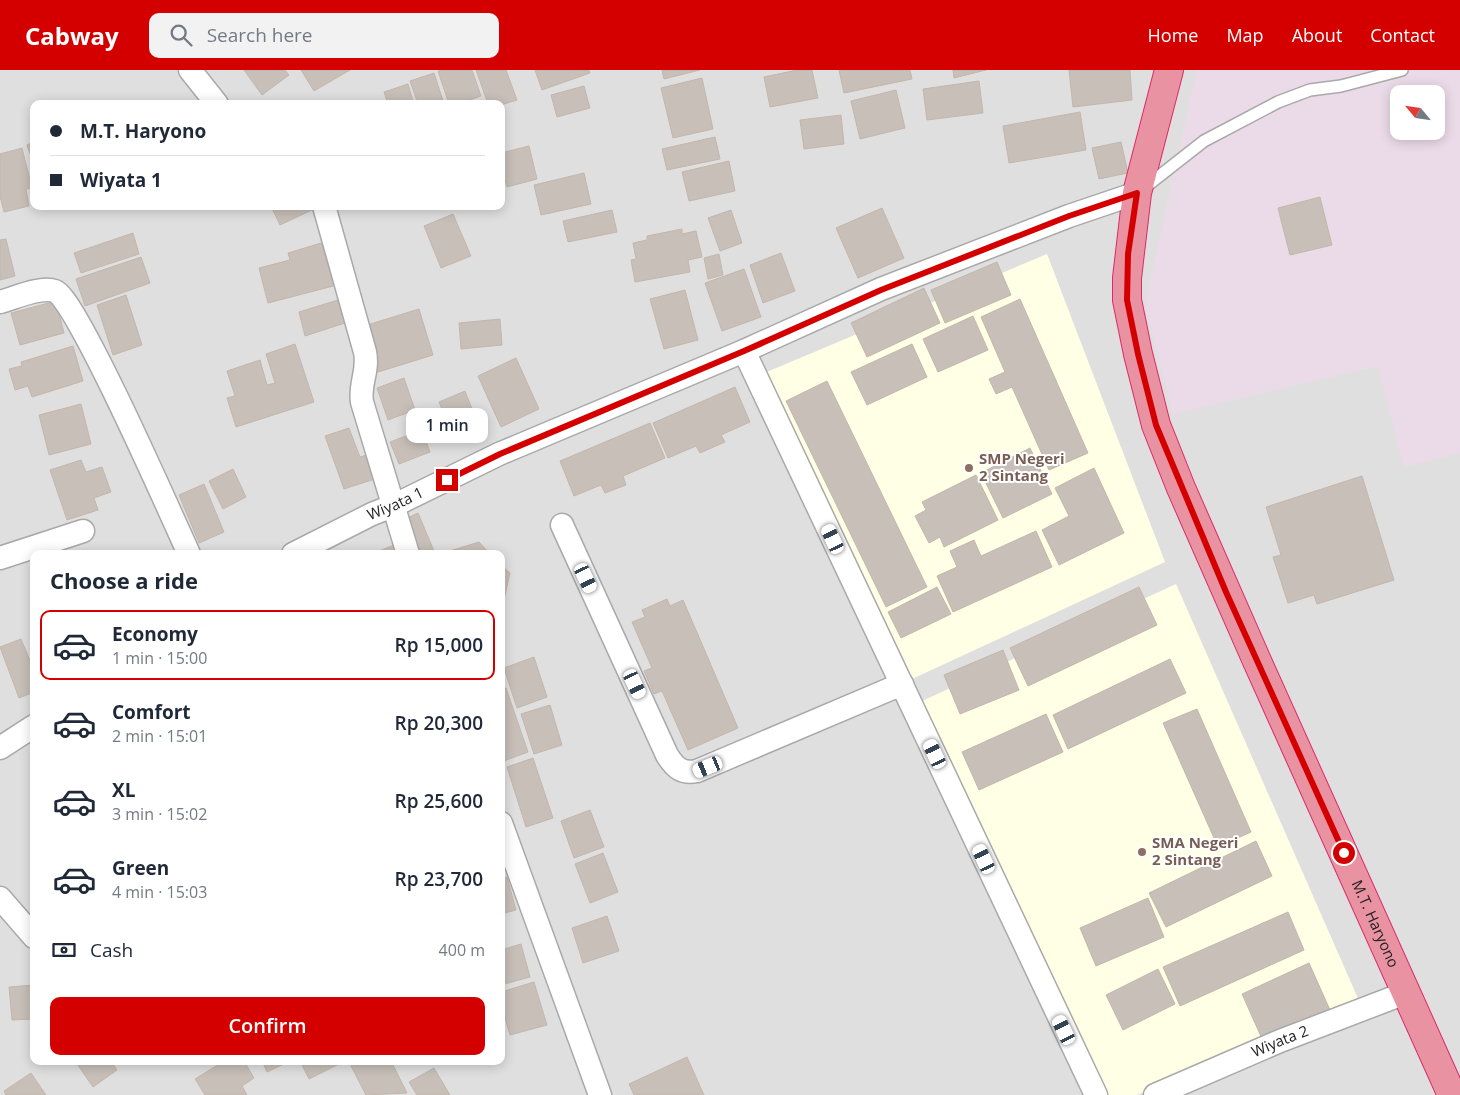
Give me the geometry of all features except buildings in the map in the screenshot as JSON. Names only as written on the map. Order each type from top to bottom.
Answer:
[{"type":"highway","name":"M.T. Haryono","points":[[1169,70],[1137,193],[1128,254],[1127,300],[1156,425],[1181,488],[1257,661],[1408,992],[1452,1095]]},
{"type":"street","points":[[190,70],[214,100]]},
{"type":"street","name":"Wiyata 1","points":[[301,550],[372,514],[395,505],[500,454],[744,351],[881,290],[1069,216],[1137,193]]},
{"type":"street","points":[[325,210],[365,352],[367,365],[361,388],[362,402],[395,505],[396,519],[407,550]]},
{"type":"street","points":[[0,302],[46,290],[57,292],[68,303],[89,340],[187,550]]},
{"type":"street","points":[[744,351],[1096,1095]]},
{"type":"street","points":[[562,525],[667,755],[672,764],[680,770],[687,773],[697,771],[902,684]]},
{"type":"street","points":[[0,558],[83,531]]},
{"type":"street","points":[[0,748],[30,729]]},
{"type":"street","points":[[505,834],[600,1095]]},
{"type":"street","points":[[0,898],[30,933]]},
{"type":"street","name":"Wiyata 2","points":[[1155,1095],[1280,1041],[1408,992]]},
{"type":"lane","points":[[1137,193],[1204,141],[1278,102],[1310,90],[1341,86],[1402,70]]},
{"type":"shaded area","points":[[0,70],[1460,70],[1460,1095],[0,1095]]},
{"type":"shaded area","points":[[1197,70],[1460,70],[1460,453],[1404,467],[1378,366],[1173,414],[1145,305]]},
{"type":"shaded area","name":"SMP Negeri 2 Sintang","points":[[1047,254],[1165,562],[912,679],[762,374]]},
{"type":"shaded area","name":"SMA Negeri 2 Sintang","points":[[1176,584],[1360,1003],[1137,1095],[1105,1095],[920,702]]},
{"type":"place","name":"SMP Negeri 2 Sintang","points":[[969,468]]},
{"type":"place","name":"SMA Negeri 2 Sintang","points":[[1142,852]]},
{"type":"route","points":[[447,480],[500,454],[744,351],[881,290],[1069,216],[1137,193],[1128,254],[1127,300],[1156,425],[1226,592],[1344,853]]}]
